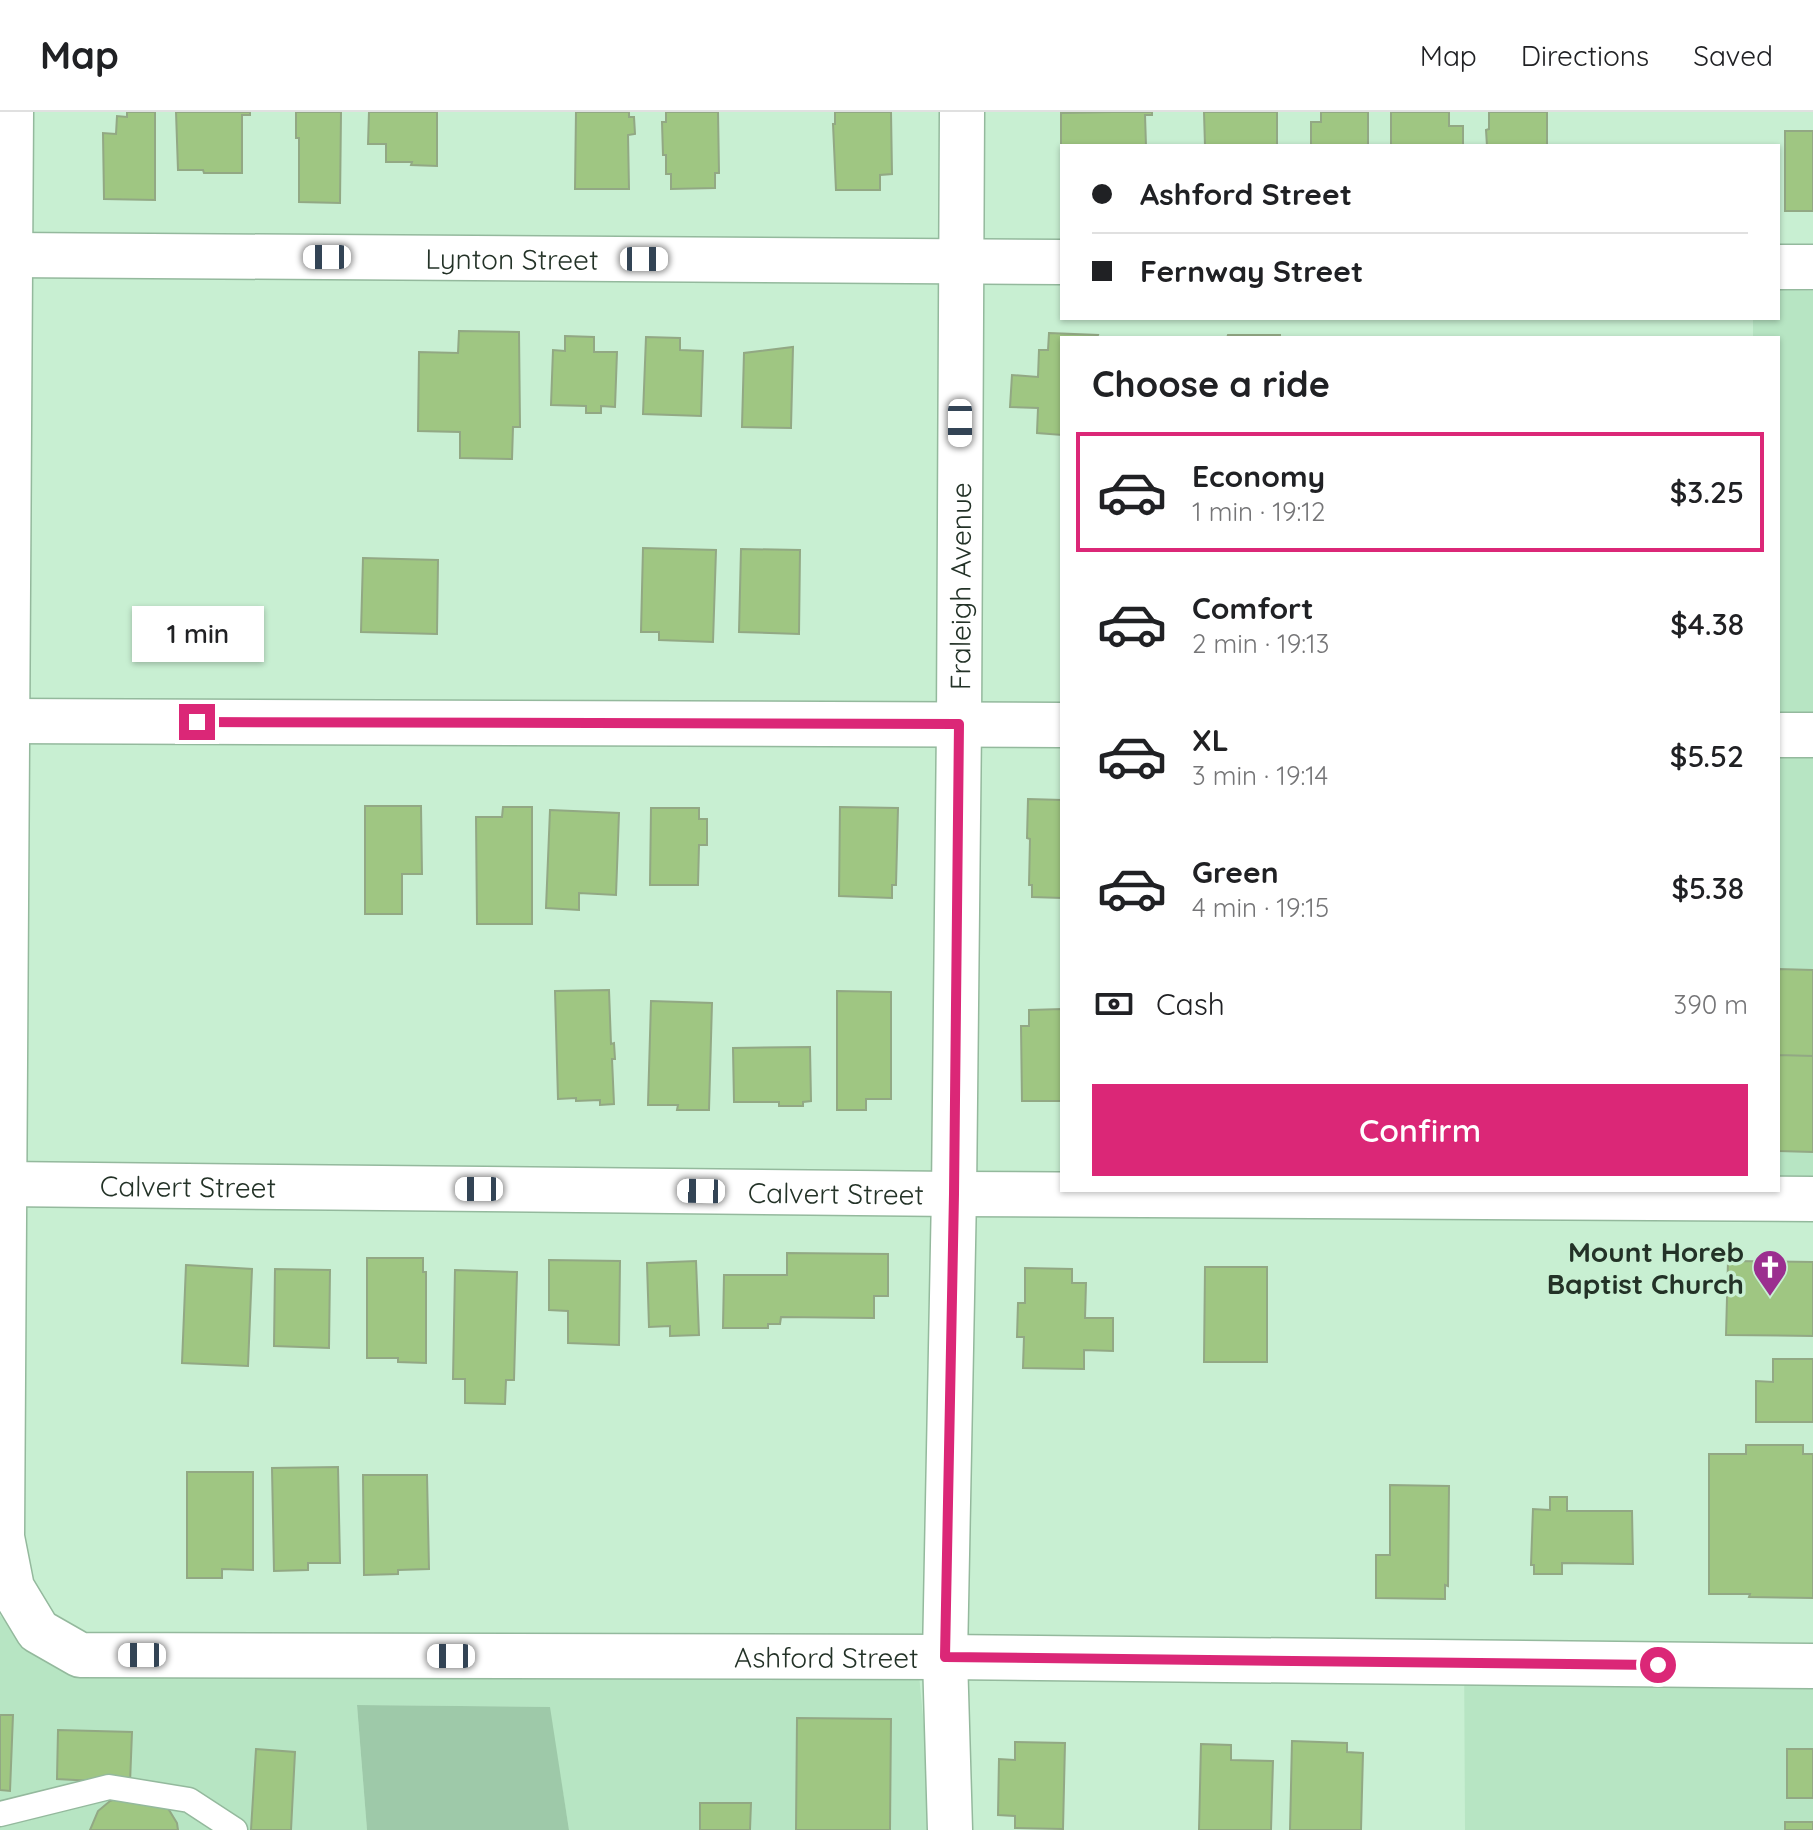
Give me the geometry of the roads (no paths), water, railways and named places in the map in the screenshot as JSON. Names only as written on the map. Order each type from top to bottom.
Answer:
[{"type":"street","points":[[4,1184],[11,112]]},
{"type":"street","name":"Fraleigh Avenue","points":[[950,1830],[945,1657],[954,1194],[962,112]]},
{"type":"street","name":"Lynton Street","points":[[10,255],[1060,262]]},
{"type":"street","points":[[1780,267],[1813,267]]},
{"type":"street","points":[[6,721],[1060,725]]},
{"type":"street","points":[[1780,735],[1813,735]]},
{"type":"street","name":"Calvert Street","points":[[4,1184],[1813,1199]]},
{"type":"street","name":"Ashford Street","points":[[4,1184],[2,1537],[12,1588],[38,1631],[80,1655],[945,1657],[1813,1666]]},
{"type":"lane","points":[[0,1814],[109,1787],[189,1800],[235,1830]]},
{"type":"place","name":"Mount Horeb Baptist Church","points":[[1770,1298]]}]
